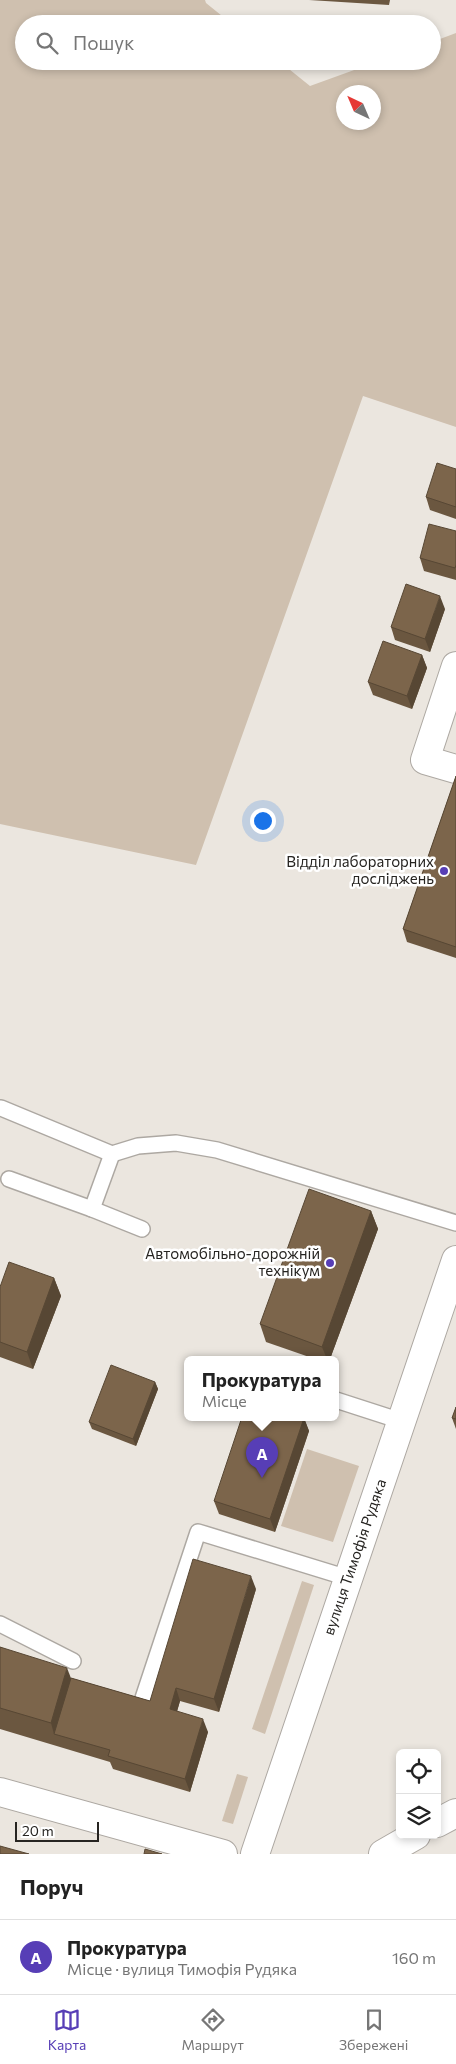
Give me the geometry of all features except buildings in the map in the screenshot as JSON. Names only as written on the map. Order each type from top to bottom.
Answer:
[{"type":"street","points":[[456,666],[425,760],[456,769]]},
{"type":"street","name":"вулиця Тимофія Рудяка","points":[[255,1854],[456,1260]]},
{"type":"street","points":[[0,1792],[223,1854]]},
{"type":"street","points":[[441,1821],[456,1813]]},
{"type":"street","points":[[383,1854],[409,1839]]},
{"type":"lane","points":[[1,1108],[112,1154],[138,1146],[176,1143],[217,1150],[456,1223]]},
{"type":"lane","points":[[92,1209],[112,1154]]},
{"type":"lane","points":[[9,1179],[142,1229]]},
{"type":"lane","points":[[339,1401],[401,1421]]},
{"type":"lane","points":[[143,1698],[198,1532],[348,1578]]},
{"type":"lane","points":[[0,1624],[73,1661]]},
{"type":"shaded area","points":[[0,0],[205,0],[221,15],[15,15],[15,70],[290,70],[310,86],[354,70],[441,70],[441,39],[456,33],[456,427],[363,396],[196,865],[0,824]]},
{"type":"shaded area","points":[[307,1449],[359,1466],[333,1542],[281,1526]]},
{"type":"shaded area","points":[[302,1581],[314,1585],[265,1734],[252,1729]]},
{"type":"shaded area","points":[[237,1774],[248,1777],[233,1824],[222,1821]]},
{"type":"place","name":"Відділ лабораторних досліджень","points":[[444,871]]},
{"type":"place","name":"Автомобільно-дорожній технікум","points":[[330,1263]]},
{"type":"place","name":"Прокуратура","points":[[262,1478]]}]
